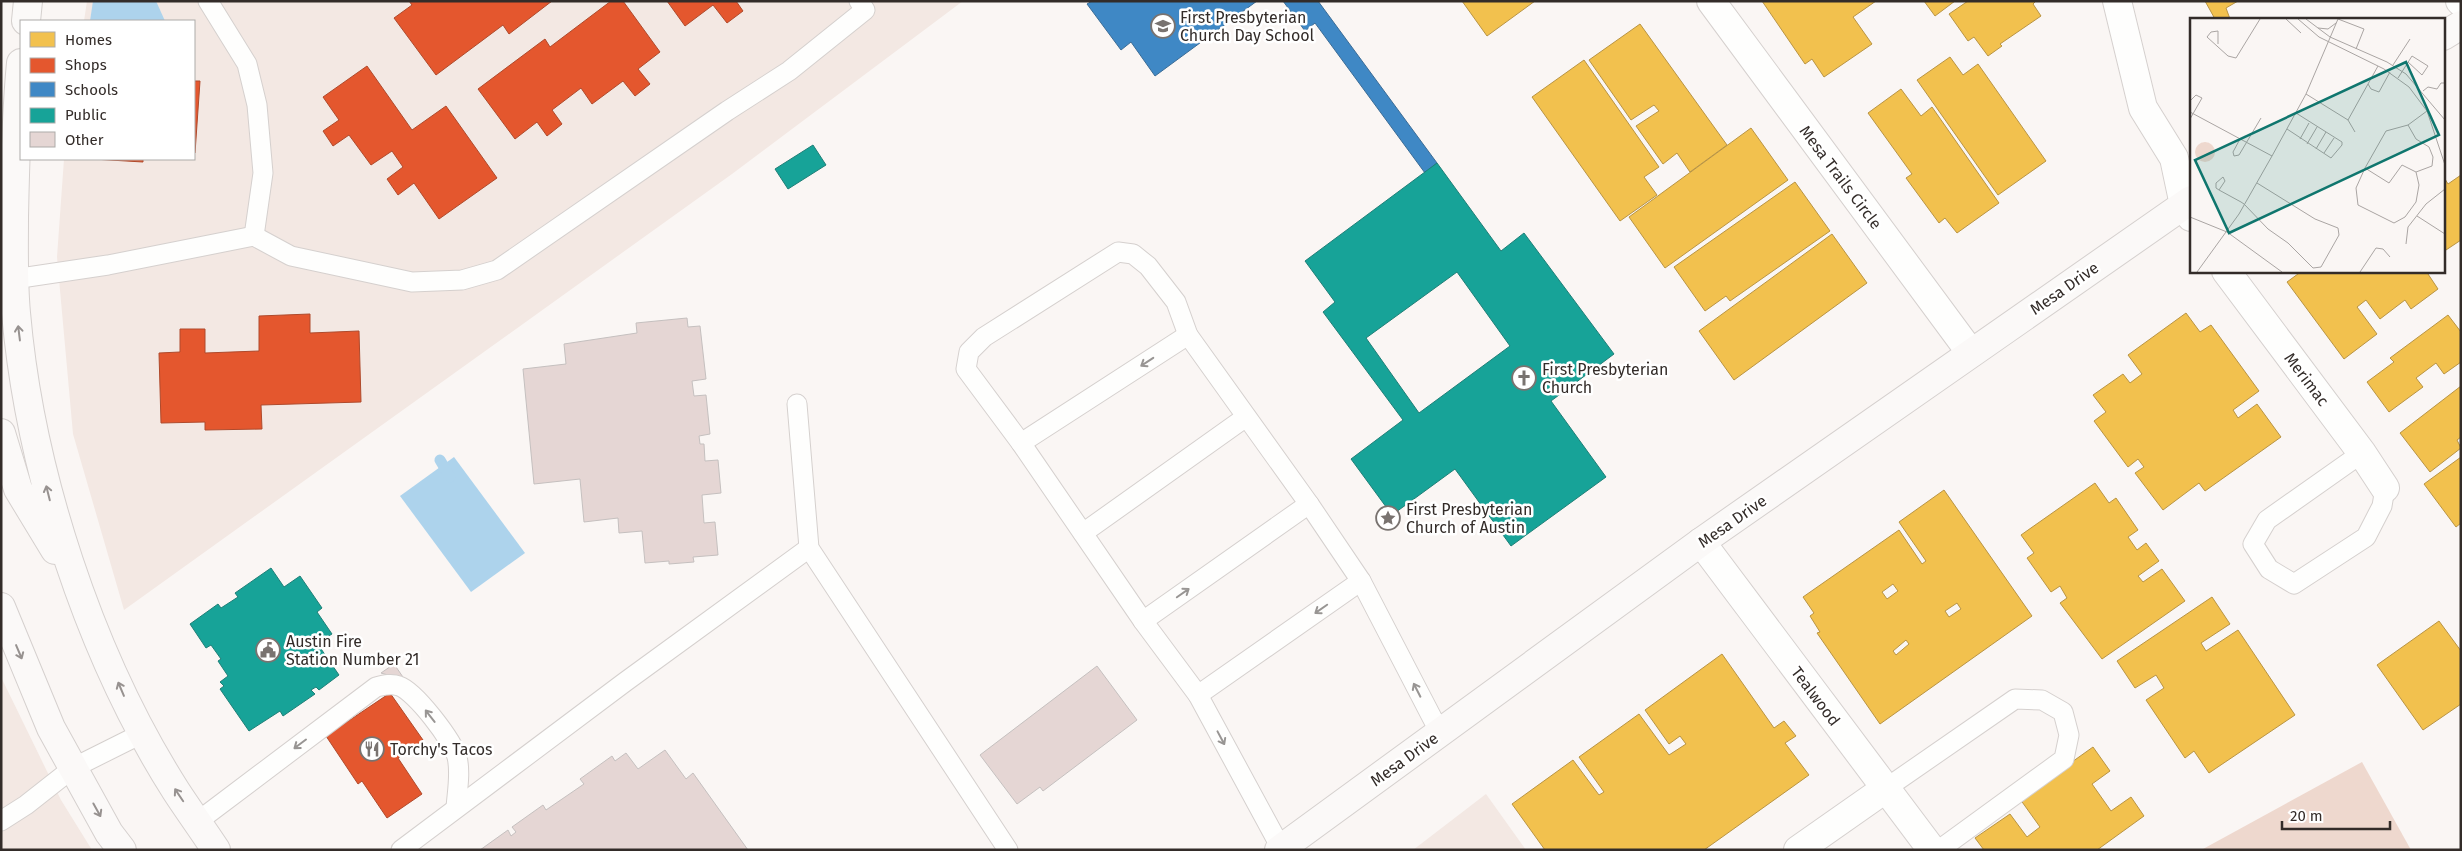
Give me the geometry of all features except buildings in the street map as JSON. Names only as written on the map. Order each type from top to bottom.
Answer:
[{"type":"main road","points":[[26,20],[28,1]]},
{"type":"main road","points":[[2444,35],[2461,25]]},
{"type":"main road","points":[[20,75],[15,134],[8,278],[24,379],[49,496],[79,589],[125,699],[176,791],[216,850]]},
{"type":"main road","points":[[1,160],[15,134]]},
{"type":"main road","name":"Mesa Drive","points":[[1280,849],[1701,542],[1971,353],[2189,207]]},
{"type":"main road","points":[[1,433],[18,489],[79,589]]},
{"type":"main road","points":[[1,606],[51,728],[109,833],[122,850]]},
{"type":"street","name":"Mesa Trails Circle","points":[[1711,1],[1971,353]]},
{"type":"street","points":[[2117,1],[2143,108],[2174,158],[2189,207]]},
{"type":"street","name":"Merimac","points":[[2227,272],[2362,453],[2385,488]]},
{"type":"street","name":"Tealwood","points":[[1701,542],[1932,850]]},
{"type":"street","points":[[1798,850],[1885,789]]},
{"type":"lane","points":[[208,1],[247,64],[257,105],[263,173],[254,236]]},
{"type":"lane","points":[[8,278],[108,265],[254,236],[291,256],[412,282],[462,280],[497,270],[727,111],[789,71],[867,4]]},
{"type":"lane","points":[[1280,849],[1198,695],[1143,621],[1021,443],[966,369],[969,352],[984,337],[1118,252],[1133,254],[1148,266],[1176,302],[1188,335],[1309,504],[1361,581],[1440,733]]},
{"type":"lane","points":[[1021,443],[1188,335]]},
{"type":"lane","points":[[797,404],[809,548],[1008,850]]},
{"type":"lane","points":[[1083,533],[1246,417]]},
{"type":"lane","points":[[2362,453],[2267,520],[2253,544],[2269,569],[2294,584],[2366,537],[2382,506],[2385,488]]},
{"type":"lane","points":[[1143,621],[1309,504]]},
{"type":"lane","points":[[401,850],[625,682],[809,548]]},
{"type":"lane","points":[[1198,695],[1361,581]]},
{"type":"lane","points":[[197,822],[376,687],[388,684],[398,685],[412,694],[452,745],[458,758],[456,808]]},
{"type":"lane","points":[[1885,789],[2015,699],[2042,700],[2063,712],[2069,735],[2064,759],[1939,850]]},
{"type":"lane","points":[[1,821],[26,805],[74,768],[143,733]]},
{"type":"shaded area","points":[[87,1],[963,1],[732,174],[124,610],[73,434],[57,257],[64,160],[195,160],[195,20],[84,20]]},
{"type":"shaded area","points":[[1,677],[61,800],[92,850],[1,850]]},
{"type":"shaded area","points":[[2362,762],[2411,850],[2203,849]]},
{"type":"shaded area","points":[[1486,794],[1526,850],[1413,850]]},
{"type":"water","points":[[93,1],[156,1],[165,20],[90,20]]},
{"type":"water","points":[[454,457],[525,553],[471,592],[400,496]]},
{"type":"waterway","points":[[440,460],[450,477]]},
{"type":"place","name":"First Presbyterian Church Day School","points":[[1163,26]]},
{"type":"place","name":"First Presbyterian Church","points":[[1524,378]]},
{"type":"place","name":"First Presbyterian Church of Austin","points":[[1388,518]]},
{"type":"place","name":"Austin Fire Station Number 21","points":[[268,650]]},
{"type":"place","name":"Torchy's Tacos","points":[[372,749]]}]
